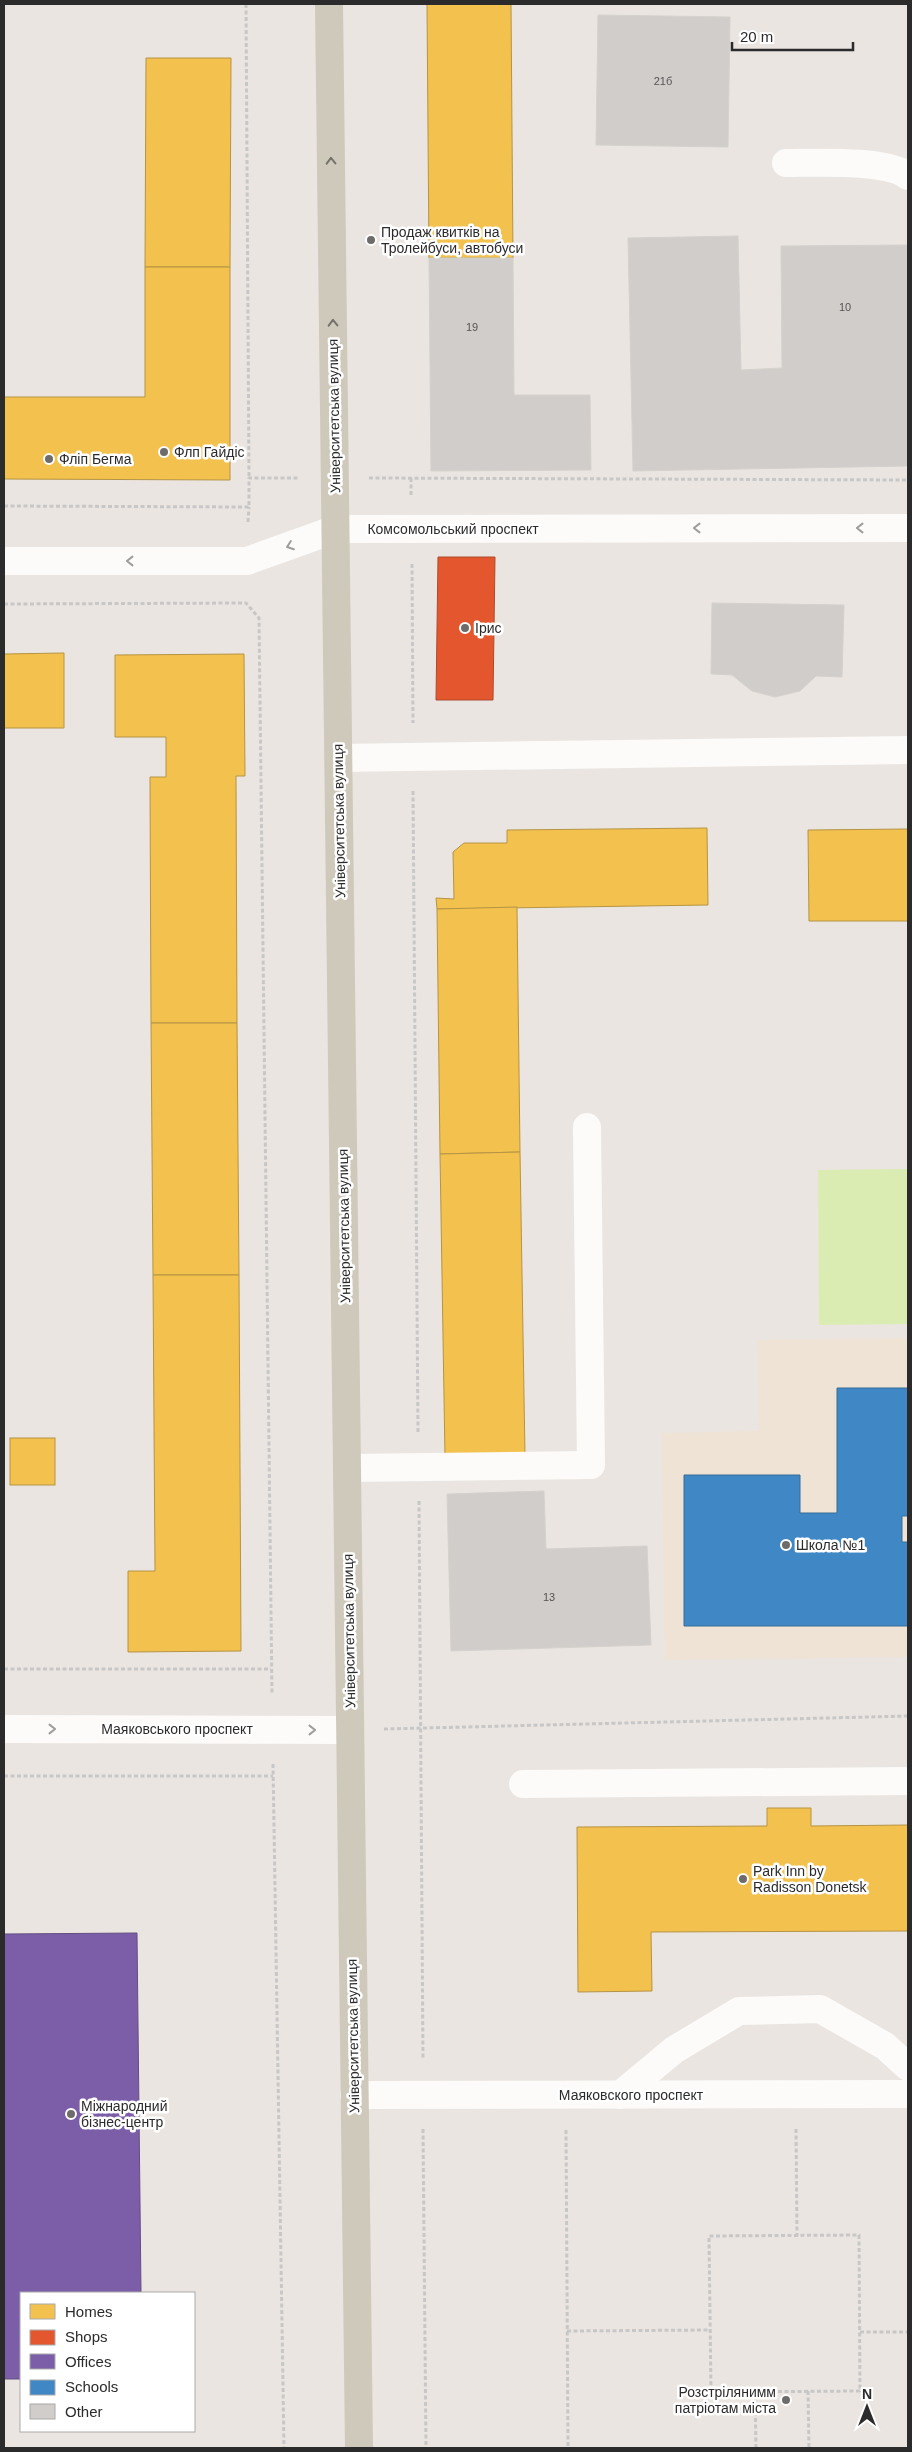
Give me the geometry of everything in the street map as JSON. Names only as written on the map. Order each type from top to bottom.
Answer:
[{"type":"main road","name":"Університетська вулиця","points":[[329,4],[359,2448]]},
{"type":"street","points":[[786,163],[875,165],[904,172],[908,176]]},
{"type":"street","name":"Комсомольський проспект","points":[[4,561],[247,561],[336,529],[908,528]]},
{"type":"street","points":[[338,758],[908,750]]},
{"type":"street","points":[[347,1468],[591,1465],[587,1128]]},
{"type":"street","name":"Маяковського проспект","points":[[4,1729],[350,1730]]},
{"type":"street","points":[[522,1784],[908,1781]]},
{"type":"street","points":[[620,2095],[674,2050],[739,2011],[820,2009],[885,2046],[908,2067]]},
{"type":"street","name":"Маяковского проспект","points":[[354,2095],[908,2094]]},
{"type":"path","points":[[4,506],[249,507],[246,4]]},
{"type":"path","points":[[250,478],[908,480]]},
{"type":"path","points":[[4,604],[246,603],[258,618],[271,1669],[284,2448]]},
{"type":"path","points":[[4,1669],[271,1669]]},
{"type":"path","points":[[350,1730],[908,1716]]},
{"type":"path","points":[[4,1776],[274,1776]]},
{"type":"path","points":[[566,2095],[568,2446],[570,2448]]},
{"type":"path","points":[[796,2095],[797,2236]]},
{"type":"path","points":[[859,2235],[860,2391],[711,2392],[709,2236],[797,2236],[859,2235]]},
{"type":"path","points":[[567,2331],[710,2330]]},
{"type":"path","points":[[860,2332],[908,2332]]},
{"type":"path","points":[[808,2391],[809,2448]]},
{"type":"path","points":[[755,2392],[756,2448]]},
{"type":"shaded area","name":"Школа №1","points":[[908,1338],[908,1657],[665,1660],[662,1433],[759,1431],[758,1340]]},
{"type":"green space","points":[[908,1169],[908,1324],[819,1325],[818,1170]]},
{"type":"building: Homes","points":[[427,4],[511,4],[513,258],[429,258]]},
{"type":"building: Homes","points":[[146,58],[231,58],[230,267],[145,267]]},
{"type":"building: Homes","points":[[145,267],[230,267],[230,480],[4,479],[4,397],[145,397]]},
{"type":"building: Homes","points":[[64,653],[64,728],[4,728],[4,654]]},
{"type":"building: Homes","points":[[244,654],[245,776],[236,776],[237,1023],[151,1023],[150,777],[166,777],[166,737],[115,737],[115,655]]},
{"type":"building: Homes","points":[[707,828],[708,905],[437,909],[436,898],[454,899],[453,852],[464,843],[507,843],[507,830]]},
{"type":"building: Homes","points":[[908,829],[908,921],[809,921],[808,830]]},
{"type":"building: Homes","points":[[517,907],[520,1152],[440,1154],[437,909]]},
{"type":"building: Homes","points":[[151,1023],[237,1023],[239,1275],[153,1275]]},
{"type":"building: Homes","points":[[520,1152],[525,1456],[445,1458],[440,1154]]},
{"type":"building: Homes","points":[[153,1275],[239,1275],[241,1651],[128,1652],[128,1571],[155,1571]]},
{"type":"building: Homes","points":[[10,1438],[55,1438],[55,1485],[10,1485]]},
{"type":"building: Homes","name":"Park Inn by Radisson Donetsk","points":[[767,1808],[811,1808],[811,1826],[908,1825],[908,1931],[651,1932],[652,1991],[578,1992],[577,1827],[767,1826]]},
{"type":"building: Shops","name":"Ірис","points":[[438,557],[495,557],[493,700],[436,700]]},
{"type":"building: Offices","name":"Міжнародний бізнес-центр","points":[[137,1933],[141,2292],[20,2292],[20,2379],[4,2379],[4,1934]]},
{"type":"building: Schools","points":[[837,1388],[908,1388],[908,1516],[902,1516],[902,1542],[908,1542],[908,1626],[684,1626],[684,1475],[800,1475],[800,1513],[837,1513]]},
{"type":"building: Other","points":[[598,15],[730,17],[728,147],[596,145]]},
{"type":"building: Other","points":[[738,236],[741,370],[782,368],[781,246],[908,245],[908,466],[633,471],[628,238]]},
{"type":"building: Other","points":[[429,258],[513,258],[514,395],[590,395],[591,470],[431,471]]},
{"type":"building: Other","points":[[712,603],[844,605],[842,677],[816,676],[800,691],[775,697],[752,691],[732,675],[711,674]]},
{"type":"building: Other","points":[[544,1491],[546,1549],[647,1546],[651,1645],[451,1651],[447,1494]]},
{"type":"place","name":"Продаж квитків на Тролейбуси, автобуси","points":[[371,240]]},
{"type":"place","name":"Флп Гайдіс","points":[[164,452]]},
{"type":"place","name":"Фліп Бегма","points":[[49,459]]},
{"type":"place","name":"Ірис","points":[[465,628]]},
{"type":"place","name":"Школа №1","points":[[786,1545]]},
{"type":"place","name":"Park Inn by Radisson Donetsk","points":[[743,1879]]},
{"type":"place","name":"Міжнародний бізнес-центр","points":[[71,2114]]},
{"type":"place","name":"Розстрілянимм патріотам міста","points":[[786,2400]]}]
